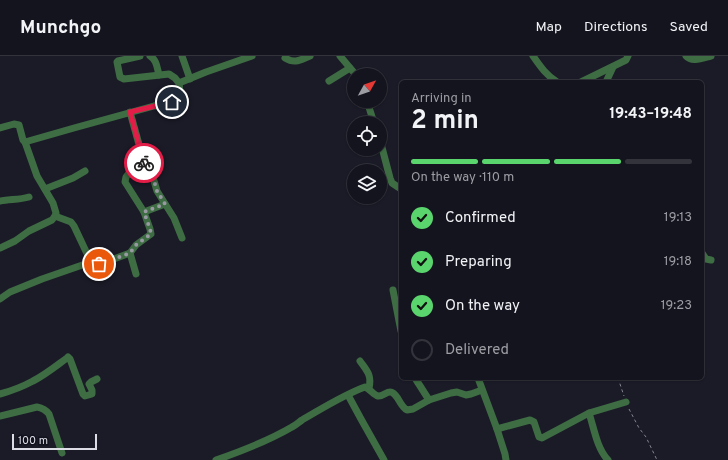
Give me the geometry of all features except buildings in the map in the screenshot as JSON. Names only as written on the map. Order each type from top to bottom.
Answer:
[{"type":"street","points":[[25,142],[178,100],[179,84],[170,74],[124,79],[120,77],[117,62],[140,56]]},
{"type":"street","points":[[150,56],[154,58],[157,64],[159,75]]},
{"type":"street","points":[[182,56],[190,78]]},
{"type":"street","points":[[179,84],[190,78],[252,56]]},
{"type":"street","points":[[285,58],[290,61],[297,62],[310,56]]},
{"type":"street","points":[[340,56],[350,68]]},
{"type":"street","points":[[533,56],[543,70],[554,80]]},
{"type":"street","points":[[585,80],[626,60],[628,56]]},
{"type":"street","points":[[686,56],[692,60],[711,56]]},
{"type":"street","points":[[607,80],[613,67]]},
{"type":"street","points":[[329,81],[347,70]]},
{"type":"street","points":[[130,112],[143,160],[148,170],[152,174],[157,191],[174,218],[182,238]]},
{"type":"street","points":[[0,128],[14,124],[19,125],[23,140],[37,176],[52,202],[56,213],[52,220],[29,231],[0,248]]},
{"type":"street","points":[[384,156],[390,178],[392,182],[399,187]]},
{"type":"street","points":[[0,299],[10,292],[91,262],[99,264],[130,253],[136,245],[151,234],[144,212],[125,182],[126,177],[129,173],[148,170]]},
{"type":"street","points":[[45,189],[73,178],[85,171]]},
{"type":"street","points":[[0,201],[29,198]]},
{"type":"street","points":[[144,212],[165,204]]},
{"type":"street","points":[[55,216],[71,222],[91,262]]},
{"type":"street","points":[[130,253],[136,274]]},
{"type":"street","points":[[704,256],[706,259],[711,260]]},
{"type":"street","points":[[393,290],[399,321]]},
{"type":"street","points":[[0,394],[34,381],[67,358],[70,359],[85,396],[92,394],[90,382],[97,379]]},
{"type":"street","points":[[360,361],[370,377],[369,388]]},
{"type":"street","points":[[416,380],[429,400]]},
{"type":"street","points":[[479,380],[497,429],[506,460]]},
{"type":"street","points":[[216,460],[266,441],[293,427],[300,421],[348,394],[365,387],[369,388],[376,395],[380,396],[389,391],[392,392],[407,410],[413,409],[429,400],[455,392],[466,395],[482,390]]},
{"type":"street","points":[[348,394],[384,460]]},
{"type":"street","points":[[497,429],[530,420],[534,422],[539,437],[542,438],[589,414],[626,402]]},
{"type":"street","points":[[0,416],[36,407],[46,410],[50,414],[62,453]]},
{"type":"street","points":[[589,414],[600,448],[608,460]]},
{"type":"path","points":[[619,380],[632,415],[646,437],[657,460]]},
{"type":"way so far","points":[[99,264],[130,253],[136,245],[148,237],[151,234],[144,212],[165,204],[157,191],[152,174],[144,163]]},
{"type":"route","points":[[144,163],[130,112],[172,102]]}]
